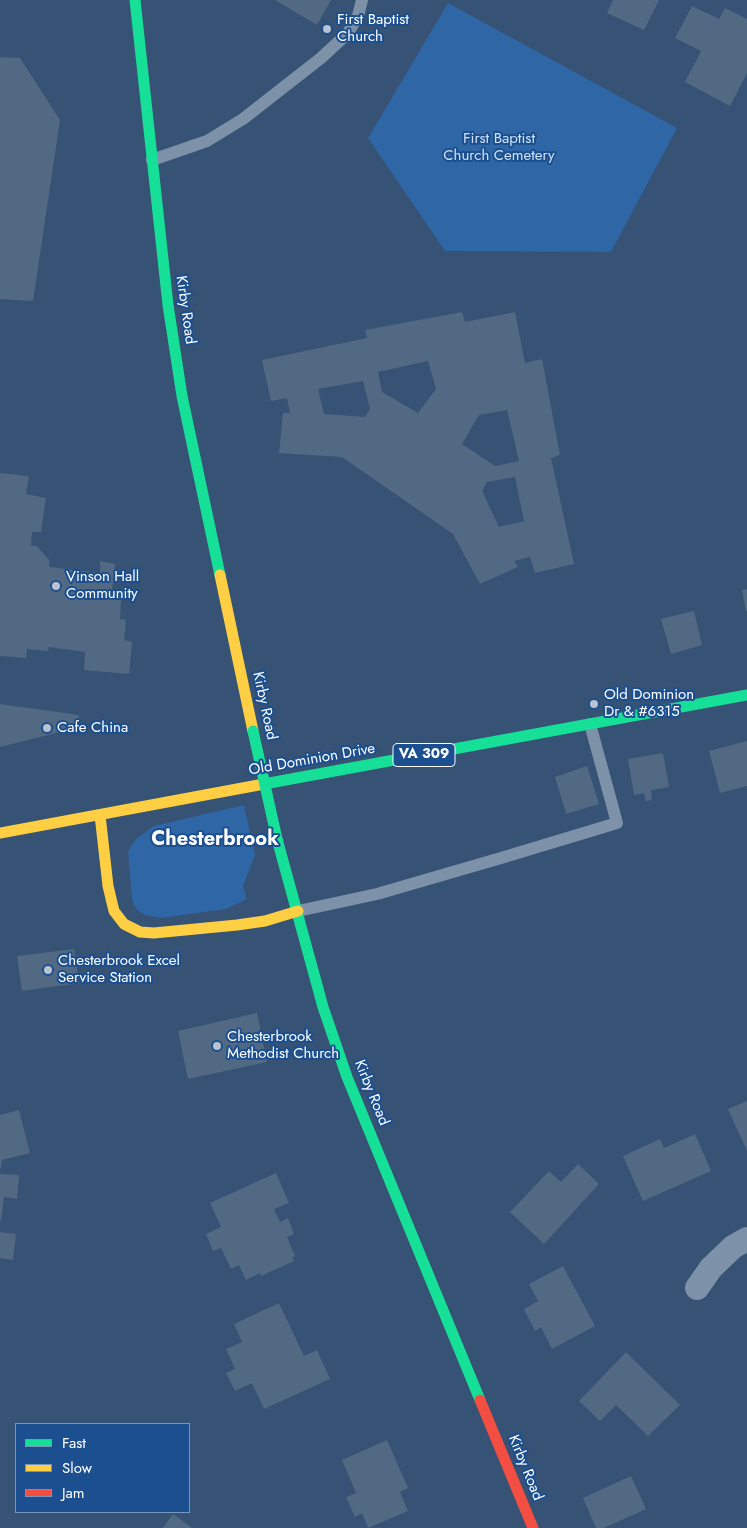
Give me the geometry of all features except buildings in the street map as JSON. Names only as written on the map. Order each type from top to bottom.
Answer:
[{"type":"main road","name":"Kirby Road","points":[[135,0],[168,305],[182,396],[253,731],[278,839],[323,1007],[347,1076],[533,1528]]},
{"type":"main road","name":"Old Dominion Drive","points":[[0,833],[747,695]]},
{"type":"main road","points":[[100,815],[108,886],[114,911],[124,924],[140,932],[164,932],[237,925],[265,921],[298,911]]},
{"type":"street","points":[[697,1288],[711,1268],[733,1248],[747,1239]]},
{"type":"lane","points":[[152,160],[206,141],[243,119],[321,58],[348,33],[358,16],[362,0]]},
{"type":"lane","points":[[298,911],[377,894],[617,823],[590,724]]},
{"type":"green space","name":"First Baptist Church Cemetery","points":[[448,3],[677,128],[611,252],[445,251],[368,138]]},
{"type":"green space","points":[[244,805],[255,855],[243,886],[247,899],[226,909],[161,918],[145,915],[136,909],[132,899],[128,851],[136,839],[154,826]]},
{"type":"traffic: fast","points":[[135,0],[168,305],[182,396],[220,575]]},
{"type":"traffic: fast","points":[[264,784],[747,695]]},
{"type":"traffic: fast","points":[[253,731],[277,839]]},
{"type":"traffic: fast","points":[[277,839],[323,1007],[347,1077],[480,1400]]},
{"type":"traffic: slow","points":[[220,575],[253,731]]},
{"type":"traffic: slow","points":[[0,833],[264,784]]},
{"type":"traffic: slow","points":[[100,815],[108,886],[114,911],[124,924],[140,932],[154,933],[237,925],[265,921],[298,911]]},
{"type":"traffic: jam","points":[[480,1400],[533,1528]]},
{"type":"place","name":"First Baptist Church","points":[[327,29]]},
{"type":"place","name":"Vinson Hall Community","points":[[56,586]]},
{"type":"place","name":"Old Dominion Dr & #6315","points":[[594,704]]},
{"type":"place","name":"Cafe China","points":[[47,728]]},
{"type":"place","name":"Chesterbrook Excel Service Station","points":[[48,970]]},
{"type":"place","name":"Chesterbrook Methodist Church","points":[[217,1046]]},
{"type":"district","name":"Chesterbrook","points":[[215,840]]}]
